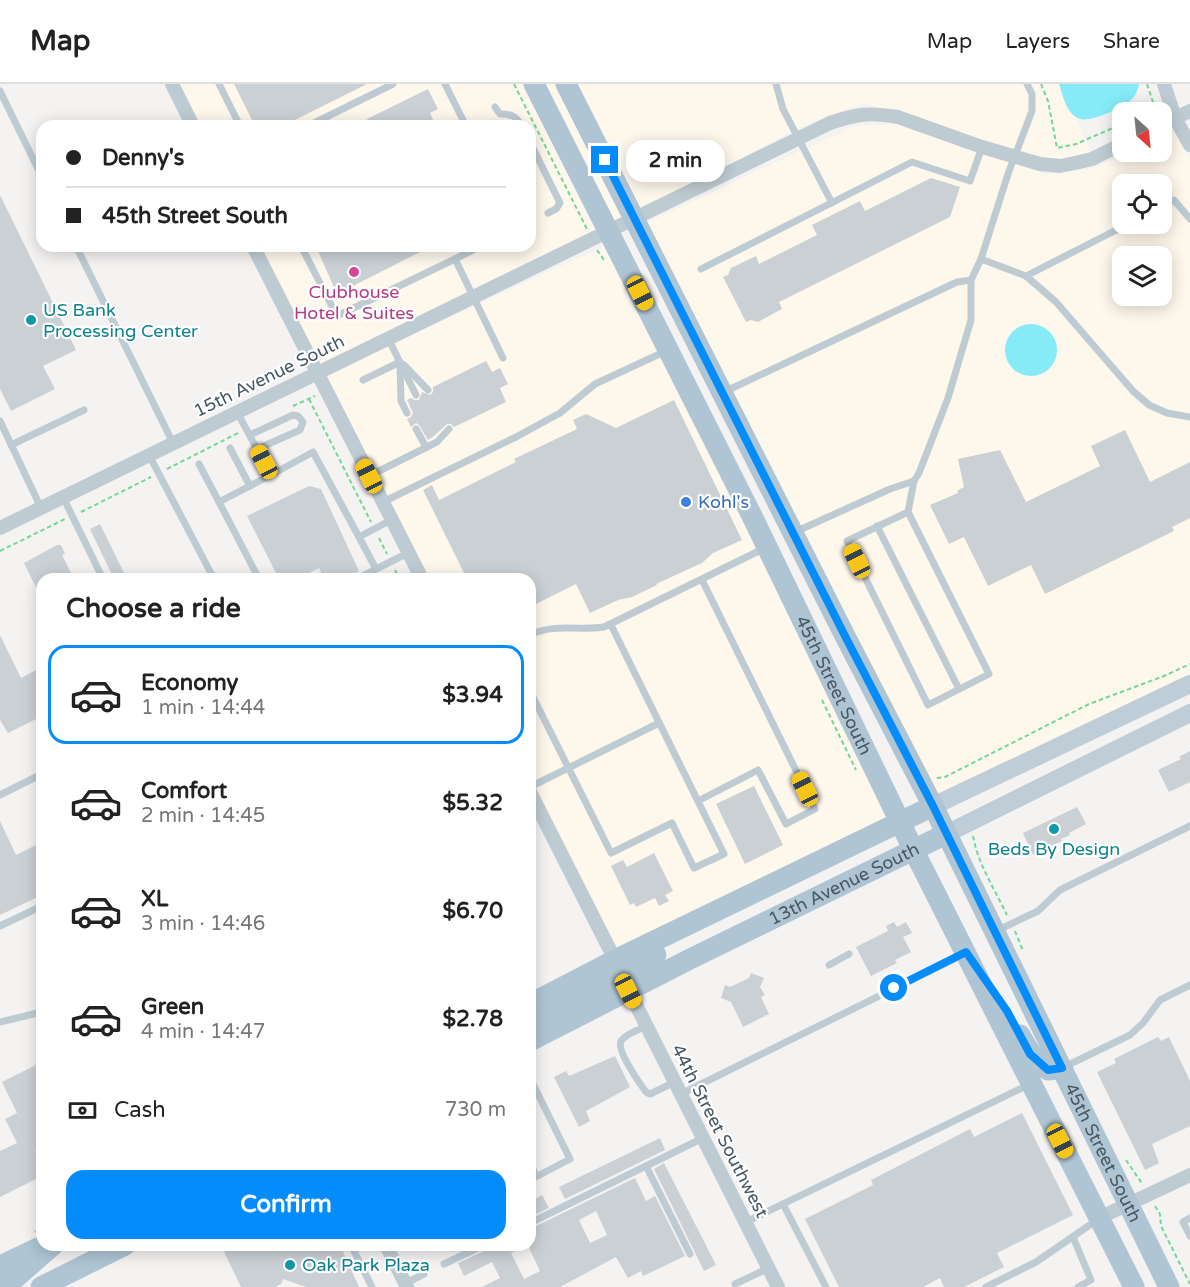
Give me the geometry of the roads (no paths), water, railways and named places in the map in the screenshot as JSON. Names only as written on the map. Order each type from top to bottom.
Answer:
[{"type":"main road","name":"45th Street South","points":[[534,84],[767,548],[914,851],[1134,1287]]},
{"type":"main road","name":"45th Street South","points":[[566,84],[792,533],[933,806],[1169,1287]]},
{"type":"main road","points":[[664,341],[670,340],[682,354],[699,389],[705,396],[713,398],[722,393]]},
{"type":"main road","points":[[700,413],[716,426],[766,524],[774,532],[784,536],[792,533]]},
{"type":"main road","points":[[767,548],[774,545],[790,552],[832,630],[867,679]]},
{"type":"main road","name":"13th Avenue South","points":[[536,1001],[615,960],[1190,684]]},
{"type":"main road","name":"13th Avenue South","points":[[536,1038],[1190,713]]},
{"type":"main road","points":[[628,991],[624,980],[633,966],[702,932],[755,893]]},
{"type":"main road","points":[[966,952],[1007,1011],[1030,1054],[1048,1070],[1062,1068]]},
{"type":"main road","points":[[536,1023],[548,1013],[607,982],[614,974],[615,960]]},
{"type":"main road","points":[[1030,1083],[1044,1078],[1054,1082],[1062,1091],[1088,1137],[1101,1147]]},
{"type":"main road","points":[[0,1266],[36,1249]]},
{"type":"main road","points":[[0,1287],[12,1281],[46,1251]]},
{"type":"main road","points":[[41,1287],[113,1251]]},
{"type":"street","points":[[172,84],[190,120]]},
{"type":"street","points":[[1164,84],[1175,118],[1190,145]]},
{"type":"street","points":[[1175,118],[1190,111]]},
{"type":"street","name":"15th Avenue South","points":[[0,528],[839,120],[859,114],[877,113],[897,117],[1014,158],[1040,164],[1060,166],[1092,159],[1112,149]]},
{"type":"street","points":[[256,252],[419,573]]},
{"type":"street","points":[[536,804],[615,960]]},
{"type":"street","name":"44th Street Southwest","points":[[628,991],[778,1287]]},
{"type":"street","points":[[1099,1218],[1190,1175]]},
{"type":"street","points":[[393,1251],[406,1285]]},
{"type":"lane","points":[[219,84],[237,120]]},
{"type":"lane","points":[[320,120],[393,84]]},
{"type":"lane","points":[[445,84],[463,120]]},
{"type":"lane","points":[[776,84],[783,109],[831,203]]},
{"type":"lane","points":[[908,512],[847,541],[928,705],[989,674],[908,512],[914,481],[948,398],[971,320],[971,280],[981,259],[1032,111],[1032,94],[1028,84]]},
{"type":"lane","points":[[0,91],[36,165]]},
{"type":"lane","points":[[495,107],[500,114],[509,114],[518,120]]},
{"type":"lane","points":[[701,269],[912,162],[970,181],[982,147]]},
{"type":"lane","points":[[536,154],[560,203],[556,209],[548,213]]},
{"type":"lane","points":[[1172,201],[1174,200],[1190,219]]},
{"type":"lane","points":[[1026,276],[1112,232]]},
{"type":"lane","points":[[79,252],[173,443]]},
{"type":"lane","points":[[304,252],[337,316],[455,259],[464,252]]},
{"type":"lane","points":[[455,259],[503,358]]},
{"type":"lane","points":[[981,259],[1026,276],[1056,302],[1132,391],[1149,405],[1167,413],[1190,417]]},
{"type":"lane","points":[[722,393],[957,282],[971,280]]},
{"type":"lane","points":[[388,338],[416,395]]},
{"type":"lane","points":[[383,502],[516,437],[560,412],[595,384],[664,341]]},
{"type":"lane","points":[[363,380],[400,362]]},
{"type":"lane","points":[[400,362],[428,390]]},
{"type":"lane","points":[[400,362],[401,401],[407,413]]},
{"type":"lane","points":[[11,445],[84,410]]},
{"type":"lane","points":[[237,411],[271,475]]},
{"type":"lane","points":[[250,435],[293,415],[298,416],[303,422],[300,430],[258,449]]},
{"type":"lane","points":[[0,421],[41,508]]},
{"type":"lane","points":[[416,429],[426,447]]},
{"type":"lane","points":[[369,476],[426,447],[449,429]]},
{"type":"lane","points":[[230,448],[250,486]]},
{"type":"lane","points":[[219,502],[314,452],[376,569]]},
{"type":"lane","points":[[149,455],[211,573]]},
{"type":"lane","points":[[199,464],[256,573]]},
{"type":"lane","points":[[792,533],[890,489],[914,481]]},
{"type":"lane","points":[[63,497],[100,573]]},
{"type":"lane","points":[[359,537],[392,520]]},
{"type":"lane","points":[[877,526],[958,689]]},
{"type":"lane","points":[[536,633],[547,628],[591,629],[611,624],[767,548]]},
{"type":"lane","points":[[368,573],[408,553]]},
{"type":"lane","points":[[698,801],[758,770],[786,824],[815,809],[702,580]]},
{"type":"lane","points":[[536,703],[611,853],[672,823],[694,868],[724,854],[611,624]]},
{"type":"lane","points":[[536,784],[659,723]]},
{"type":"lane","points":[[0,795],[36,777]]},
{"type":"lane","points":[[995,931],[1038,911],[1060,890],[1190,825]]},
{"type":"lane","points":[[0,926],[36,909]]},
{"type":"lane","points":[[646,1026],[622,1039],[620,1044],[622,1052],[646,1092],[650,1094],[678,1088],[966,952]]},
{"type":"lane","points":[[829,965],[849,954]]},
{"type":"lane","points":[[1062,1068],[1130,1035],[1143,1023],[1160,1000],[1190,985]]},
{"type":"lane","points":[[0,1022],[36,1013]]},
{"type":"lane","points":[[746,1222],[1030,1083]]},
{"type":"lane","points":[[536,1090],[570,1159],[536,1176]]},
{"type":"lane","points":[[536,1220],[703,1138]]},
{"type":"lane","points":[[646,1166],[690,1254]]},
{"type":"lane","points":[[783,1204],[826,1287]]},
{"type":"lane","points":[[986,1287],[1036,1262],[1099,1218]]},
{"type":"lane","points":[[1190,1218],[1183,1222],[1190,1236]]},
{"type":"lane","points":[[1073,1237],[1092,1284],[1078,1287]]},
{"type":"lane","points":[[354,1251],[372,1287]]},
{"type":"lane","points":[[444,1264],[471,1251]]},
{"type":"lane","points":[[735,1284],[769,1268]]},
{"type":"lane","points":[[406,1285],[424,1274]]},
{"type":"water","points":[[1059,84],[1139,84],[1135,95],[1128,102],[1112,102],[1112,111],[1092,118],[1076,117],[1064,100]]},
{"type":"water","points":[[1026,324],[1036,324],[1050,331],[1057,350],[1050,369],[1036,376],[1026,376],[1016,372],[1009,365],[1005,355],[1005,345],[1009,335],[1016,328]]},
{"type":"place","name":"Clubhouse Hotel & Suites","points":[[354,272]]},
{"type":"place","name":"US Bank Processing Center","points":[[31,320]]},
{"type":"place","name":"Kohl's","points":[[686,502]]},
{"type":"place","name":"Beds By Design","points":[[1054,829]]},
{"type":"place","name":"Oak Park Plaza","points":[[290,1265]]}]
